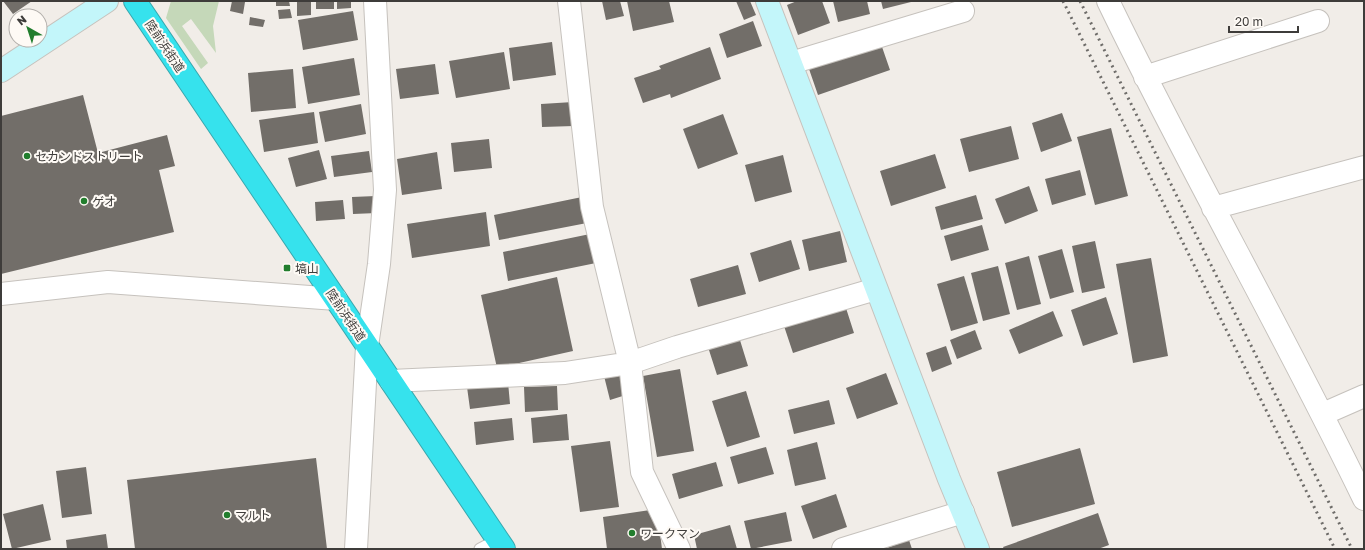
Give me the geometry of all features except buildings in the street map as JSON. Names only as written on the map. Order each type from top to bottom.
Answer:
[{"type":"highway","name":"陸前浜街道","points":[[135,1],[391,381],[494,546]]},
{"type":"street","points":[[1,71],[107,1]]},
{"type":"street","points":[[356,549],[367,346],[379,264],[386,190],[375,1]]},
{"type":"street","points":[[568,1],[592,207],[630,363],[642,472],[679,549]]},
{"type":"street","points":[[767,1],[876,289],[978,549]]},
{"type":"street","points":[[1108,1],[1145,77],[1213,208],[1323,414],[1364,499]]},
{"type":"street","points":[[791,63],[963,11]]},
{"type":"street","points":[[1145,77],[1318,21]]},
{"type":"street","points":[[1213,208],[1364,167]]},
{"type":"street","points":[[1,294],[108,282],[336,299]]},
{"type":"street","points":[[391,381],[565,373],[630,363],[677,347],[876,289]]},
{"type":"street","points":[[1323,414],[1364,396]]},
{"type":"street","points":[[843,549],[963,512]]},
{"type":"green space","points":[[171,1],[219,1],[213,26],[216,53],[191,19],[182,26],[208,63],[201,69],[166,18]]},
{"type":"railway","points":[[1063,1],[1335,549]]},
{"type":"railway","points":[[1080,1],[1352,549]]},
{"type":"place","name":"セカンドストリート","points":[[27,156]]},
{"type":"place","name":"ゲオ","points":[[84,201]]},
{"type":"place","name":"塙山","points":[[287,268]]},
{"type":"place","name":"マルト","points":[[227,515]]},
{"type":"place","name":"ワークマン","points":[[632,533]]}]
